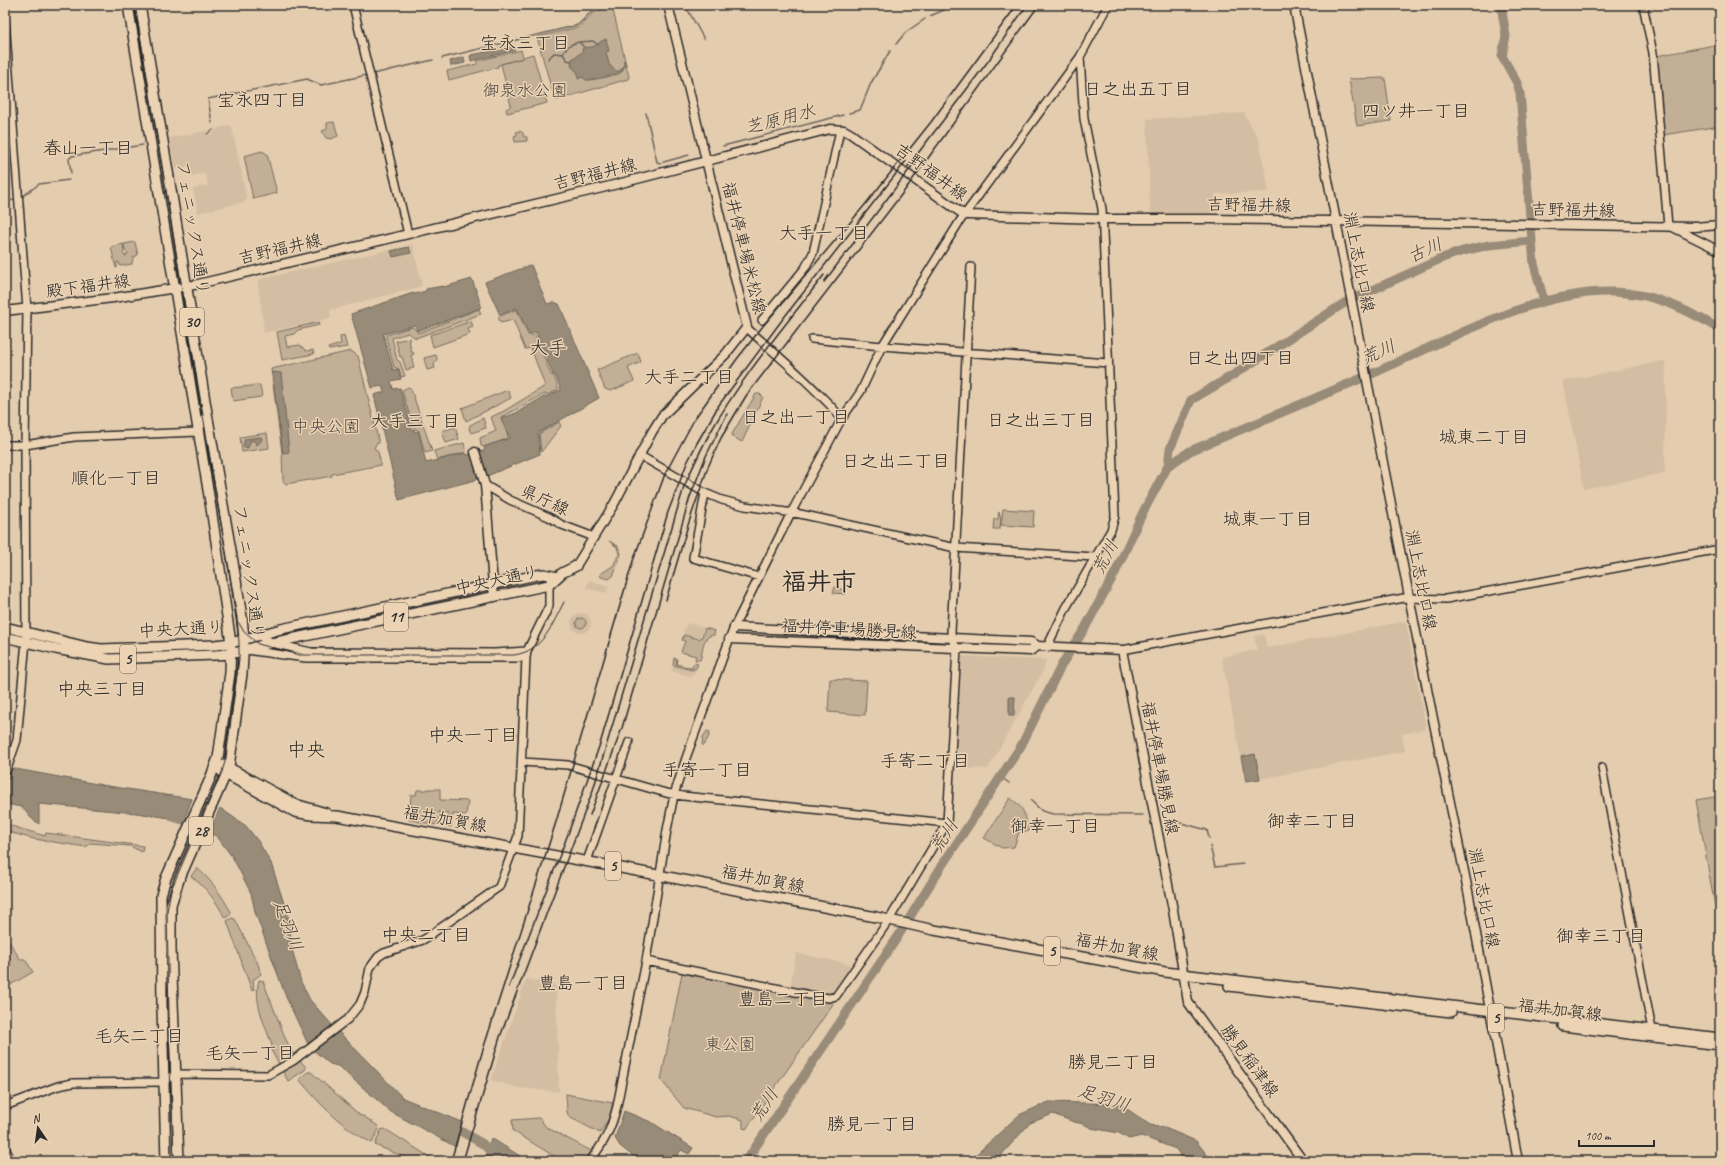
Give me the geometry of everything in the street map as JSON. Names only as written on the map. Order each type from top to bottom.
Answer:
[{"type":"main road","name":"フェニックス通り","points":[[128,5],[175,288],[231,643],[225,715],[216,765],[168,873],[162,891],[160,910],[166,1161]]},
{"type":"main road","name":"フェニックス通り","points":[[140,5],[242,617],[244,639],[233,750],[226,775],[179,880],[173,896],[171,909],[175,1074],[179,1161]]},
{"type":"main road","name":"福井停車場米松線","points":[[576,566],[614,504],[639,455],[668,408],[725,355],[747,328],[668,5]]},
{"type":"main road","name":"淵上志比口線","points":[[1294,5],[1467,888],[1489,1014],[1518,1161]]},
{"type":"main road","name":"吉野福井線","points":[[175,288],[186,287],[707,162],[820,132],[840,130],[856,136],[964,215],[1101,219],[1669,226],[1720,225]]},
{"type":"main road","name":"殿下福井線","points":[[5,311],[175,288]]},
{"type":"main road","points":[[475,452],[484,482],[494,597]]},
{"type":"main road","points":[[557,577],[576,566]]},
{"type":"main road","name":"中央大通り","points":[[5,636],[26,637],[101,649],[231,643],[257,635],[537,575],[544,574],[557,577]]},
{"type":"main road","name":"中央大通り","points":[[5,627],[26,637],[84,655],[108,659],[231,654],[273,643],[549,585],[557,577]]},
{"type":"main road","points":[[242,617],[248,628],[257,635]]},
{"type":"main road","name":"福井停車場勝見線","points":[[734,627],[1031,642],[1038,646],[1047,647],[1122,650],[1173,910],[1183,975]]},
{"type":"main road","name":"福井停車場勝見線","points":[[729,639],[1030,651],[1038,646]]},
{"type":"main road","name":"福井加賀線","points":[[216,765],[226,775],[295,804],[337,816],[588,861],[918,926],[1183,975],[1207,976],[1720,1045]]},
{"type":"main road","name":"勝見稲津線","points":[[1183,975],[1188,1002],[1303,1161]]},
{"type":"main road","name":"福井加賀線","points":[[1489,1014],[1720,1038]]},
{"type":"main road","points":[[5,1149],[11,1161]]},
{"type":"street","points":[[353,5],[408,234]]},
{"type":"street","points":[[590,1161],[606,1139],[613,1124],[618,1106],[646,961],[659,875],[674,795],[703,710],[734,627],[791,512],[841,420],[860,391],[882,346],[964,215],[1080,57],[1108,5]]},
{"type":"street","points":[[1643,5],[1653,53],[1669,226],[1720,251]]},
{"type":"street","points":[[5,21],[28,309],[25,445],[26,637],[17,740],[5,775]]},
{"type":"street","points":[[1047,647],[1094,557],[1111,530],[1115,516],[1101,219],[1102,209],[1084,119],[1080,57]]},
{"type":"street","points":[[5,120],[13,119]]},
{"type":"street","points":[[762,320],[809,262],[814,248],[840,130]]},
{"type":"street","points":[[646,961],[829,998],[836,996],[893,921],[947,823],[957,649],[952,639],[971,267]]},
{"type":"street","points":[[747,328],[788,364],[834,410],[841,420]]},
{"type":"street","points":[[812,339],[882,346],[1108,363]]},
{"type":"street","points":[[5,445],[25,445],[74,437],[198,432],[207,413]]},
{"type":"street","points":[[639,455],[705,493],[725,501],[745,506],[791,512],[956,548],[1094,557]]},
{"type":"street","name":"県庁線","points":[[484,482],[510,500],[549,517],[562,526],[594,537]]},
{"type":"street","points":[[705,493],[693,558],[759,576]]},
{"type":"street","points":[[1122,650],[1409,597],[1446,599],[1720,549]]},
{"type":"street","points":[[5,1106],[58,1086],[73,1083],[164,1082],[175,1074],[268,1075],[293,1061],[348,1019],[360,1004],[365,992],[370,968],[378,957],[384,953],[424,940],[496,889],[518,836],[526,654],[549,606],[549,585]]},
{"type":"street","points":[[257,635],[273,643],[301,650],[323,652],[526,654]]},
{"type":"street","points":[[244,650],[306,658],[526,654]]},
{"type":"street","points":[[588,861],[629,742]]},
{"type":"street","points":[[522,762],[568,765],[616,777],[674,795],[947,823]]},
{"type":"street","points":[[1602,768],[1652,1030]]},
{"type":"shaded area","points":[[1244,113],[1259,140],[1269,192],[1215,194],[1217,213],[1153,213],[1150,210],[1147,119]]},
{"type":"shaded area","points":[[229,125],[232,127],[247,199],[245,202],[198,213],[193,189],[208,185],[205,173],[192,176],[189,166],[175,169],[169,138],[206,131],[206,135],[212,134],[216,129]]},
{"type":"shaded area","points":[[413,245],[422,285],[419,287],[330,310],[331,318],[264,333],[258,282],[260,279]]},
{"type":"shaded area","points":[[1663,361],[1666,364],[1665,473],[1584,489],[1563,381]]},
{"type":"shaded area","points":[[589,580],[609,586],[606,593],[586,588]]},
{"type":"shaded area","points":[[581,613],[588,616],[591,623],[588,630],[581,633],[574,630],[571,623],[574,616]]},
{"type":"shaded area","points":[[1406,621],[1426,729],[1402,734],[1405,751],[1245,782],[1222,657],[1257,650],[1254,636],[1264,634],[1267,648]]},
{"type":"shaded area","points":[[687,623],[705,628],[701,638],[697,639],[682,635]]},
{"type":"shaded area","points":[[962,656],[1046,660],[1044,669],[988,769],[954,768]]},
{"type":"shaded area","points":[[672,664],[692,670],[697,668],[695,673],[690,676],[672,671]]},
{"type":"shaded area","points":[[796,953],[850,964],[851,968],[830,994],[790,987]]},
{"type":"shaded area","points":[[526,979],[554,984],[556,987],[559,1092],[519,1088],[491,1080]]},
{"type":"green space","points":[[612,6],[629,77],[628,79],[557,100],[554,98],[537,37],[579,27],[593,13]]},
{"type":"green space","points":[[1720,44],[1720,126],[1663,135],[1656,56]]},
{"type":"green space","name":"御泉水公園","points":[[521,50],[523,57],[533,54],[547,103],[507,113],[506,109],[511,106],[501,64],[498,65],[498,67],[449,80],[447,71],[477,64],[477,61]]},
{"type":"green space","points":[[1385,78],[1391,121],[1357,126],[1349,79]]},
{"type":"green space","points":[[334,122],[338,136],[331,139],[326,138],[322,131],[327,129],[327,123]]},
{"type":"green space","points":[[520,131],[523,133],[524,137],[527,137],[527,141],[515,142],[514,136],[517,135],[516,132]]},
{"type":"green space","points":[[262,151],[267,154],[277,193],[253,199],[244,156]]},
{"type":"green space","points":[[135,242],[138,255],[133,258],[132,264],[120,266],[119,262],[117,262],[116,268],[111,247],[123,244],[123,254],[126,256],[128,253],[125,251],[124,244]]},
{"type":"green space","points":[[479,309],[481,314],[416,338],[408,333],[392,338],[397,360],[400,362],[405,376],[401,377],[399,369],[394,367],[386,335],[412,327],[418,333]]},
{"type":"green space","points":[[517,310],[528,335],[535,335],[551,375],[554,376],[558,390],[547,395],[544,394],[501,418],[508,436],[507,439],[483,447],[481,446],[480,438],[496,431],[491,417],[504,411],[545,386],[531,348],[525,349],[513,320],[501,323],[498,317]]},
{"type":"green space","points":[[471,321],[473,327],[468,329],[470,334],[433,347],[430,335]]},
{"type":"green space","points":[[319,322],[319,325],[298,330],[294,334],[285,336],[287,347],[300,345],[306,351],[313,350],[314,354],[282,360],[277,332]]},
{"type":"green space","points":[[344,336],[347,347],[329,350],[328,348],[341,344],[340,337]]},
{"type":"green space","points":[[409,338],[411,352],[414,354],[411,355],[414,368],[406,370],[402,357],[400,357],[396,341]]},
{"type":"green space","name":"中央公園","points":[[351,351],[358,356],[379,443],[376,444],[374,448],[378,452],[381,465],[286,484],[283,481],[282,453],[271,369]]},
{"type":"green space","points":[[638,353],[641,362],[628,368],[634,381],[611,391],[605,389],[597,370]]},
{"type":"green space","points":[[436,355],[437,360],[434,364],[435,368],[427,370],[424,358]]},
{"type":"green space","points":[[260,385],[261,397],[233,401],[231,388]]},
{"type":"green space","points":[[409,387],[411,389],[432,451],[425,453],[419,431],[413,427],[402,390]]},
{"type":"green space","points":[[508,390],[511,398],[466,421],[462,408]]},
{"type":"green space","points":[[756,394],[760,394],[763,397],[742,442],[733,437],[732,434]]},
{"type":"green space","points":[[483,418],[486,428],[471,433],[469,429],[470,425]]},
{"type":"green space","points":[[559,422],[561,426],[541,452],[539,434]]},
{"type":"green space","points":[[455,427],[459,439],[446,443],[442,431]]},
{"type":"green space","points":[[267,433],[269,448],[242,452],[240,437]]},
{"type":"green space","points":[[464,443],[466,452],[437,460],[434,451]]},
{"type":"green space","points":[[1003,509],[1034,511],[1033,527],[1001,525]]},
{"type":"green space","points":[[999,512],[1001,519],[1000,529],[993,529],[994,519],[998,519]]},
{"type":"green space","points":[[609,541],[618,546],[621,554],[613,576],[609,579],[601,577],[600,574],[613,566],[619,554],[617,547]]},
{"type":"green space","points":[[835,587],[843,590],[845,594],[833,593]]},
{"type":"green space","points":[[579,618],[583,618],[586,623],[583,628],[579,628],[576,625],[576,621]]},
{"type":"green space","points":[[705,628],[715,631],[714,635],[707,638],[705,641],[700,660],[695,660],[696,656],[681,652],[685,641],[682,640],[684,635],[699,639],[702,637]]},
{"type":"green space","points":[[674,658],[677,659],[676,664],[692,668],[694,663],[698,664],[696,668],[692,670],[673,665]]},
{"type":"green space","points":[[830,679],[867,681],[865,715],[828,712]]},
{"type":"green space","points":[[707,731],[710,732],[709,736],[704,745],[702,745],[703,737]]},
{"type":"green space","points":[[440,789],[440,800],[468,801],[466,815],[453,814],[451,827],[447,826],[448,813],[439,812],[437,825],[409,820],[411,795],[416,795],[417,790]]},
{"type":"green space","points":[[1720,796],[1720,935],[1696,800]]},
{"type":"green space","points":[[1010,798],[1022,809],[1029,831],[1019,832],[1014,847],[1002,848],[984,838]]},
{"type":"green space","points":[[5,824],[45,836],[46,833],[143,846],[142,852],[130,846],[90,843],[86,847],[34,839],[5,831]]},
{"type":"green space","points":[[197,868],[212,883],[220,894],[231,912],[230,915],[225,918],[210,895],[191,876]]},
{"type":"green space","points":[[232,918],[235,919],[258,964],[261,974],[253,980],[254,990],[252,991],[227,921]]},
{"type":"green space","points":[[8,940],[20,959],[25,959],[33,972],[5,988],[5,942]]},
{"type":"green space","name":"東公園","points":[[686,972],[830,1000],[833,1004],[746,1129],[743,1128],[743,1120],[729,1116],[716,1117],[684,1108],[661,1080],[682,973]]},
{"type":"green space","points":[[259,980],[263,981],[286,1040],[293,1053],[306,1067],[305,1070],[288,1081],[271,1050],[272,1045],[259,1005]]},
{"type":"green space","points":[[308,1072],[311,1072],[361,1116],[378,1126],[379,1129],[372,1143],[341,1123],[315,1098],[299,1079]]},
{"type":"green space","points":[[566,1094],[613,1103],[609,1118],[600,1133],[569,1117],[567,1112]]},
{"type":"green space","points":[[539,1118],[546,1127],[610,1161],[562,1161],[513,1131],[512,1120]]},
{"type":"green space","points":[[385,1129],[436,1161],[414,1161],[375,1145],[381,1130]]},
{"type":"green space","points":[[307,1157],[334,1158],[344,1161],[302,1161]]},
{"type":"water","points":[[606,39],[609,51],[606,52],[609,64],[615,71],[620,71],[624,64],[624,60],[625,65],[622,71],[618,74],[598,79],[586,80],[582,77],[578,79],[578,73],[571,66],[572,59],[582,52],[583,47],[591,47]]},
{"type":"water","points":[[512,45],[514,46],[515,50],[471,61],[471,55],[498,50],[498,48]]},
{"type":"water","points":[[464,57],[465,63],[451,66],[450,61]]},
{"type":"water","points":[[409,247],[411,253],[393,257],[391,251]]},
{"type":"water","points":[[531,265],[547,304],[554,302],[559,304],[599,398],[538,433],[540,454],[487,476],[480,452],[485,450],[484,447],[510,438],[501,419],[516,413],[545,396],[546,397],[561,390],[555,374],[553,375],[536,332],[529,334],[517,308],[500,315],[485,282]]},
{"type":"water","points":[[472,279],[481,305],[480,308],[417,331],[415,325],[383,334],[393,370],[398,369],[401,379],[391,381],[393,389],[400,388],[412,430],[414,429],[415,432],[418,431],[426,463],[466,453],[467,455],[471,454],[479,479],[399,500],[374,395],[384,392],[382,386],[372,388],[351,314],[413,293],[426,291],[426,289],[444,287]]},
{"type":"water","points":[[272,372],[281,373],[289,452],[283,453]]},
{"type":"water","points":[[261,437],[262,440],[257,445],[251,440],[248,448],[243,447],[245,439]]},
{"type":"water","points":[[1009,697],[1015,697],[1014,716],[1009,716]]},
{"type":"water","points":[[1255,754],[1260,779],[1246,781],[1241,757]]},
{"type":"water","points":[[5,767],[108,786],[192,799],[184,820],[136,813],[39,804],[39,824],[31,818],[22,807],[5,804]]},
{"type":"water","points":[[220,808],[246,826],[258,841],[271,863],[288,916],[292,949],[301,982],[310,1000],[332,1025],[308,1044],[286,997],[255,912],[251,893],[233,858],[216,835],[207,835]]},
{"type":"water","points":[[337,1030],[403,1098],[462,1122],[456,1147],[391,1112],[338,1066],[330,1064],[312,1049]]},
{"type":"water","points":[[1049,1102],[1120,1104],[1150,1125],[1165,1128],[1196,1141],[1212,1161],[1184,1161],[1176,1149],[1141,1136],[1129,1139],[1119,1133],[1091,1128],[1084,1124],[1053,1114],[1030,1123],[996,1161],[969,1161],[1019,1115]]},
{"type":"water","points":[[624,1111],[651,1122],[693,1148],[689,1154],[681,1150],[674,1161],[639,1161],[620,1146],[615,1138]]},
{"type":"water","points":[[491,1138],[528,1161],[484,1161]]},
{"type":"pier","points":[[220,806],[207,837],[206,837],[205,834]]},
{"type":"waterway","points":[[442,58],[578,25],[591,12],[608,5]]},
{"type":"waterway","points":[[685,5],[704,39]]},
{"type":"waterway","name":"芝原用水","points":[[930,16],[944,10],[948,5]]},
{"type":"waterway","name":"古川","points":[[1168,466],[1170,449],[1191,400],[1230,377],[1346,302],[1445,257],[1463,251],[1489,245],[1532,241],[1520,93],[1517,83],[1502,56],[1506,36],[1501,5]]},
{"type":"waterway","name":"芝原用水","points":[[896,44],[906,32],[925,19]]},
{"type":"waterway","points":[[579,42],[593,41],[598,45]]},
{"type":"waterway","points":[[548,59],[554,53],[563,54],[567,47],[579,42],[583,46]]},
{"type":"waterway","name":"芝原用水","points":[[849,113],[860,110],[871,83],[890,51]]},
{"type":"waterway","points":[[563,54],[567,60],[571,61]]},
{"type":"waterway","points":[[373,74],[433,60]]},
{"type":"waterway","points":[[212,123],[208,99],[307,79],[321,85],[367,75]]},
{"type":"waterway","name":"芝原用水","points":[[646,113],[657,162],[660,163],[689,155]]},
{"type":"waterway","name":"芝原用水","points":[[723,146],[843,115]]},
{"type":"waterway","name":"芝原用水","points":[[207,134],[213,130]]},
{"type":"waterway","name":"芝原用水","points":[[71,173],[69,159],[72,156],[143,145]]},
{"type":"waterway","points":[[23,196],[39,184],[69,180]]},
{"type":"waterway","points":[[5,201],[16,200]]},
{"type":"waterway","points":[[1532,241],[1534,264],[1544,301]]},
{"type":"waterway","name":"荒川","points":[[746,1161],[897,938],[941,867],[1021,746],[1062,664],[1085,628],[1116,571],[1143,512],[1168,466],[1190,451],[1376,372],[1461,333],[1522,308],[1553,299],[1583,294],[1613,292],[1642,295],[1669,303],[1720,329]]},
{"type":"waterway","points":[[1001,777],[1009,783]]},
{"type":"waterway","points":[[1030,800],[1042,811],[1053,814],[1143,815]]},
{"type":"waterway","name":"足羽川","points":[[173,817],[219,831],[221,833]]},
{"type":"waterway","points":[[1174,821],[1207,830],[1209,838]]},
{"type":"waterway","points":[[1210,846],[1215,867],[1243,864]]},
{"type":"waterway","name":"足羽川","points":[[450,1125],[483,1144],[500,1161]]},
{"type":"tram line","points":[[135,5],[230,578],[239,641],[239,659],[226,758],[222,772],[171,890],[167,911],[170,1069],[174,1161]]},
{"type":"tram line","points":[[239,623],[244,632],[258,644],[299,655],[514,655],[524,653],[539,643],[551,628],[564,602]]},
{"type":"railway","points":[[451,1161],[481,1056],[556,822],[633,561],[665,474],[695,418],[737,359],[864,206],[931,122],[1017,5]]},
{"type":"railway","points":[[906,169],[989,60],[1027,5]]},
{"type":"railway","points":[[666,600],[688,525],[708,467],[721,438],[746,396],[905,190],[1039,5]]},
{"type":"railway","points":[[509,987],[568,834],[600,744],[668,512],[687,463],[719,405],[782,320],[906,161]]},
{"type":"railway","points":[[824,282],[912,166]]},
{"type":"railway","points":[[463,1161],[500,1037],[593,790],[684,487],[706,439],[722,412],[764,352],[824,275]]},
{"type":"railway","points":[[590,815],[622,728],[690,497],[706,456],[727,414]]},
{"type":"district","name":"宝永三丁目","points":[[525,43]]},
{"type":"district","name":"日之出五丁目","points":[[1138,89]]},
{"type":"district","name":"宝永四丁目","points":[[262,100]]},
{"type":"district","name":"四ツ井一丁目","points":[[1416,111]]},
{"type":"district","name":"春山一丁目","points":[[88,148]]},
{"type":"district","name":"大手一丁目","points":[[824,233]]},
{"type":"district","name":"大手","points":[[548,348]]},
{"type":"district","name":"日之出四丁目","points":[[1240,358]]},
{"type":"district","name":"大手二丁目","points":[[689,377]]},
{"type":"district","name":"日之出一丁目","points":[[796,417]]},
{"type":"district","name":"日之出三丁目","points":[[1041,420]]},
{"type":"district","name":"大手三丁目","points":[[415,421]]},
{"type":"district","name":"城東二丁目","points":[[1484,437]]},
{"type":"district","name":"日之出二丁目","points":[[896,461]]},
{"type":"district","name":"順化一丁目","points":[[116,478]]},
{"type":"district","name":"城東一丁目","points":[[1268,519]]},
{"type":"district","name":"福井市","points":[[819,582]]},
{"type":"district","name":"中央三丁目","points":[[102,689]]},
{"type":"district","name":"中央一丁目","points":[[473,735]]},
{"type":"district","name":"中央","points":[[306,750]]},
{"type":"district","name":"手寄二丁目","points":[[925,761]]},
{"type":"district","name":"手寄一丁目","points":[[707,770]]},
{"type":"district","name":"御幸二丁目","points":[[1312,821]]},
{"type":"district","name":"御幸一丁目","points":[[1055,826]]},
{"type":"district","name":"中央二丁目","points":[[426,935]]},
{"type":"district","name":"御幸三丁目","points":[[1601,936]]},
{"type":"district","name":"豊島一丁目","points":[[583,983]]},
{"type":"district","name":"豊島二丁目","points":[[783,999]]},
{"type":"district","name":"毛矢二丁目","points":[[139,1036]]},
{"type":"district","name":"毛矢一丁目","points":[[250,1053]]},
{"type":"district","name":"勝見二丁目","points":[[1113,1062]]},
{"type":"district","name":"勝見一丁目","points":[[872,1124]]}]
